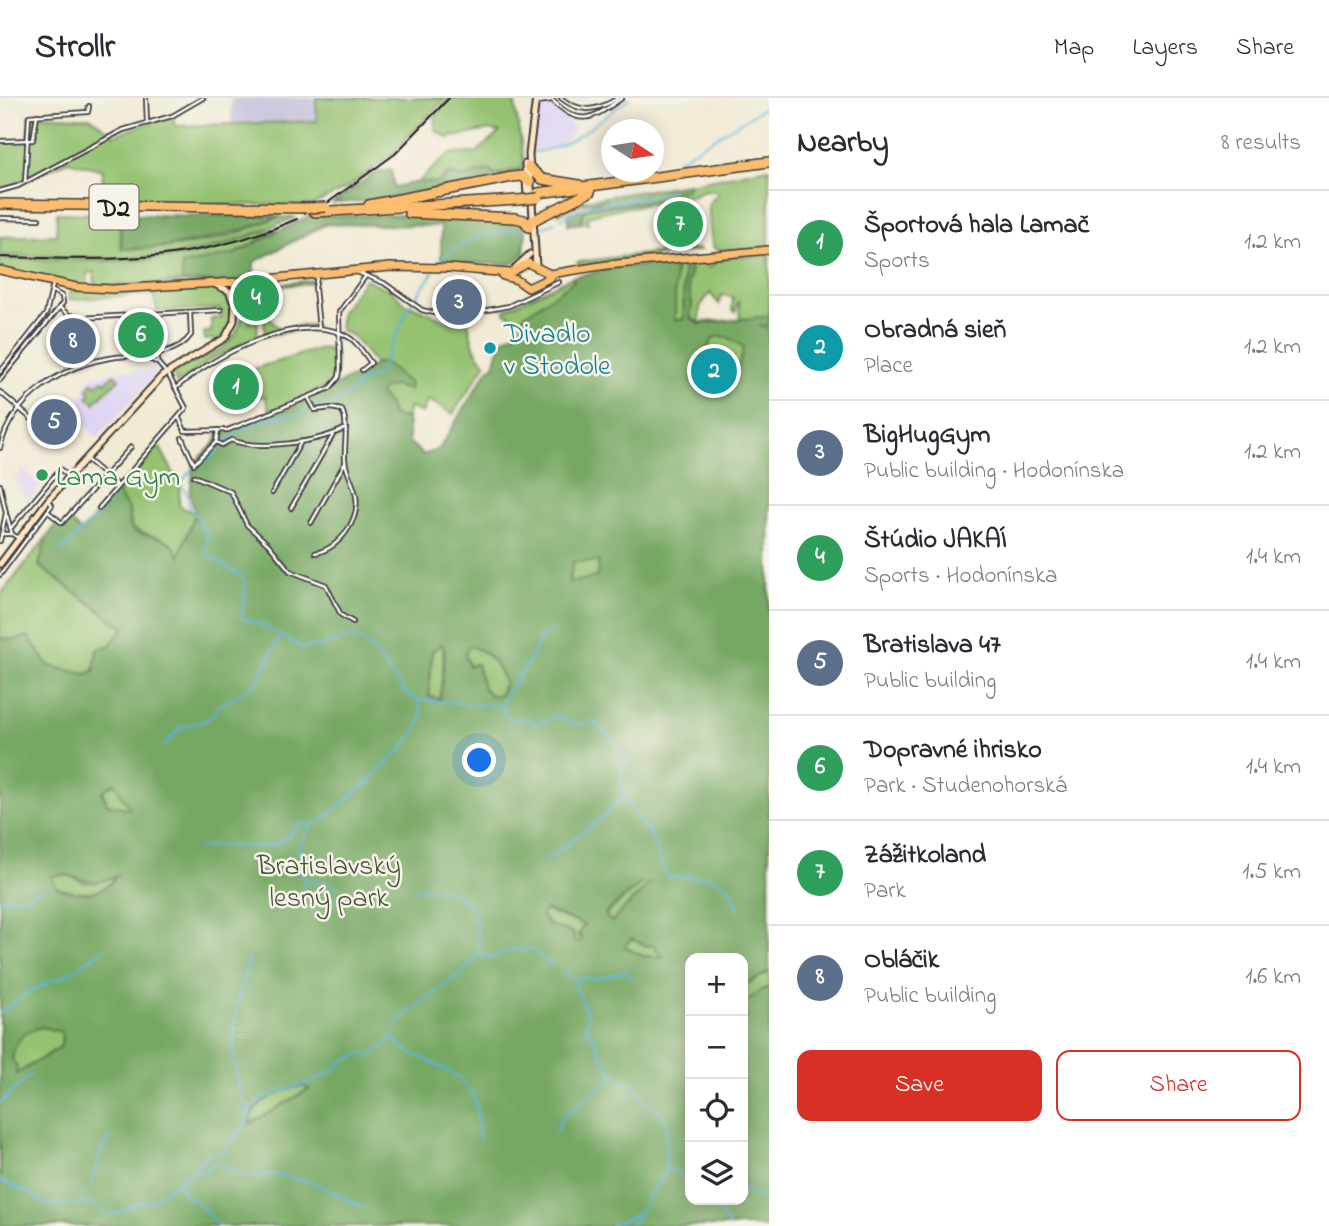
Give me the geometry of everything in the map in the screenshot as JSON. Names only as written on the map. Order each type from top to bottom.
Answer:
[{"type":"highway","name":"D2","points":[[0,206],[228,211],[386,209],[592,190],[769,164]]},
{"type":"highway","points":[[512,177],[527,166],[542,179],[592,190]]},
{"type":"highway","points":[[369,205],[512,177],[528,180]]},
{"type":"highway","points":[[386,209],[515,218],[524,220],[531,227],[592,190]]},
{"type":"highway","name":"D2","points":[[239,211],[297,213],[326,207],[518,198]]},
{"type":"main road","points":[[506,275],[528,263],[550,274],[607,265],[769,250]]},
{"type":"main road","points":[[1,272],[54,286],[106,289],[236,282],[355,269],[468,269],[506,275],[528,288],[551,277],[607,265]]},
{"type":"main road","points":[[538,268],[540,281]]},
{"type":"main road","points":[[517,280],[518,270]]},
{"type":"main road","points":[[506,275],[518,288],[528,291],[537,289],[551,277]]},
{"type":"street","points":[[0,191],[25,182],[124,130],[173,115],[203,98]]},
{"type":"street","points":[[528,263],[531,227],[527,166],[530,98]]},
{"type":"street","points":[[527,166],[536,98]]},
{"type":"street","points":[[561,98],[576,108],[588,110],[620,98]]},
{"type":"street","points":[[533,106],[541,100],[550,99],[568,113],[585,119],[598,115],[620,98]]},
{"type":"street","points":[[146,99],[147,123]]},
{"type":"street","points":[[25,182],[27,119],[37,115],[88,112],[89,106]]},
{"type":"street","points":[[0,141],[33,140],[37,115]]},
{"type":"street","points":[[0,218],[38,219]]},
{"type":"street","points":[[531,227],[538,268]]},
{"type":"street","points":[[506,275],[530,254]]},
{"type":"street","points":[[355,269],[439,316],[461,316],[509,306],[559,282]]},
{"type":"street","points":[[316,283],[329,272]]},
{"type":"street","points":[[317,273],[319,328]]},
{"type":"street","points":[[179,418],[183,431],[228,430],[309,399],[330,388],[339,377],[339,312],[365,277]]},
{"type":"street","points":[[0,564],[68,476],[166,372],[222,341],[231,328],[244,289],[258,280]]},
{"type":"street","points":[[235,311],[236,282]]},
{"type":"street","points":[[211,284],[230,293],[235,311]]},
{"type":"street","points":[[0,380],[64,299],[54,286]]},
{"type":"street","points":[[0,372],[46,314],[54,286]]},
{"type":"street","points":[[59,307],[69,315],[80,318],[221,310]]},
{"type":"street","points":[[0,448],[5,429],[19,409],[61,373],[88,363],[158,354],[191,335],[190,312]]},
{"type":"street","points":[[176,388],[198,370],[235,349],[286,333],[319,328],[350,338],[371,363],[362,370]]},
{"type":"street","points":[[157,362],[158,354]]},
{"type":"street","points":[[99,509],[186,408],[166,372],[157,362],[144,356]]},
{"type":"street","points":[[0,392],[35,422],[41,420]]},
{"type":"street","points":[[309,399],[315,410],[331,408],[342,411],[346,428],[345,463],[357,499],[354,516],[331,548],[315,553]]},
{"type":"street","points":[[182,438],[194,464],[219,443],[231,440],[248,446],[301,442],[333,435],[346,428]]},
{"type":"street","points":[[218,430],[219,443]]},
{"type":"street","points":[[291,508],[333,435]]},
{"type":"street","points":[[272,493],[301,442]]},
{"type":"street","points":[[47,511],[62,523],[131,447]]},
{"type":"street","points":[[85,458],[118,486]]},
{"type":"street","points":[[311,523],[345,463]]},
{"type":"street","points":[[11,528],[60,469],[68,476]]},
{"type":"street","points":[[194,476],[231,492],[247,525],[270,545],[290,571],[326,585],[341,615],[353,622]]},
{"type":"street","points":[[0,485],[12,534]]},
{"type":"street","points":[[0,575],[47,511],[52,503],[48,500]]},
{"type":"street","points":[[0,541],[6,513]]},
{"type":"street","points":[[3,534],[12,534],[18,538]]},
{"type":"shaded area","points":[[231,98],[316,98],[317,121],[231,125]]},
{"type":"shaded area","points":[[548,101],[575,128],[565,142],[549,149],[534,150],[537,107],[539,103]]},
{"type":"shaded area","points":[[152,365],[159,371],[97,438],[81,421],[79,423],[71,416],[92,376],[148,370]]},
{"type":"shaded area","points":[[23,469],[41,486],[29,500],[18,490],[15,478]]},
{"type":"green space","points":[[316,98],[446,98],[386,159],[345,189],[312,205],[102,204],[103,170],[68,161],[0,191],[0,141],[28,141],[29,116],[90,117],[114,135],[173,115],[175,126],[317,121]]},
{"type":"green space","points":[[450,98],[514,98],[524,163],[521,169],[493,175],[491,170],[461,178],[448,174],[439,183],[418,182],[449,154],[476,153],[500,132],[489,130],[448,138],[435,130],[435,117]]},
{"type":"green space","points":[[769,168],[769,248],[717,250],[712,246],[708,204],[718,194],[715,191],[704,190],[690,197],[680,195],[677,201],[608,211],[588,217],[588,223],[581,223],[583,212],[590,208],[628,204],[687,189],[688,184]]},
{"type":"green space","points":[[521,169],[517,174],[381,200],[333,203],[376,172],[391,170],[394,187],[418,182],[438,183],[448,174],[461,178],[491,170],[493,175]]},
{"type":"green space","points":[[688,184],[687,190],[677,191],[668,199],[589,208],[583,212],[581,223],[568,225],[568,214],[607,199],[577,205],[559,214],[555,210],[583,200]]},
{"type":"green space","points":[[57,213],[119,215],[121,249],[203,242],[229,236],[279,218],[296,217],[220,245],[170,255],[97,259],[0,255],[0,237],[56,235]]},
{"type":"green space","points":[[119,215],[280,216],[204,240],[122,249]]},
{"type":"green space","points":[[422,215],[514,219],[526,226],[524,254],[512,264],[441,263],[441,226],[326,224],[254,262],[254,275],[236,282],[182,282],[182,265],[234,254],[309,216]]},
{"type":"green space","points":[[278,229],[234,254],[182,265],[182,282],[95,286],[94,272],[88,272],[87,288],[211,284],[230,293],[234,310],[232,322],[214,347],[214,339],[205,340],[204,332],[211,332],[211,319],[222,318],[221,309],[157,311],[154,296],[146,294],[69,300],[69,293],[74,290],[0,270],[0,258],[119,261],[189,255]]},
{"type":"green space","points":[[686,249],[701,250],[579,266],[577,262]]},
{"type":"green space","points":[[769,255],[769,371],[696,396],[670,328],[701,322],[740,320],[739,300],[735,312],[732,310],[733,297],[721,295],[719,304],[710,293],[700,307],[699,322],[690,318],[692,305],[688,284],[692,260],[699,259],[710,268],[719,258]]},
{"type":"green space","name":"Bratislavský lesný park","points":[[692,260],[688,284],[692,305],[690,318],[699,324],[769,316],[769,324],[761,326],[769,329],[769,972],[748,983],[748,953],[685,953],[685,1205],[748,1205],[748,999],[757,992],[769,988],[769,1226],[0,1226],[0,638],[17,640],[28,636],[49,666],[86,674],[94,671],[97,649],[109,646],[124,628],[39,566],[47,537],[58,523],[63,527],[69,520],[81,532],[117,492],[129,510],[129,524],[134,532],[161,538],[172,544],[179,556],[195,514],[190,493],[194,464],[216,442],[218,430],[228,430],[267,413],[288,409],[352,377],[356,378],[375,364],[384,362],[410,384],[409,390],[394,386],[382,389],[380,395],[389,405],[392,416],[407,418],[409,442],[423,455],[439,449],[488,369],[494,366],[501,341],[520,329],[523,316],[574,281],[572,277],[620,267],[675,262],[675,320],[684,320],[683,261]],"holes":[[[714,337],[727,337],[744,347],[736,374],[722,375],[721,380],[692,379],[697,361],[697,367]],[[573,562],[599,562],[597,577],[569,583]],[[442,644],[445,653],[440,699],[429,697],[432,651]],[[469,646],[476,648],[495,664],[505,682],[500,695],[491,695],[483,688],[477,664],[469,666],[465,654]],[[114,783],[130,809],[107,804],[102,792]],[[67,875],[95,883],[117,876],[104,888],[90,893],[57,888],[51,876]],[[640,884],[649,884],[611,922],[605,914]],[[545,909],[584,925],[577,936],[581,937],[579,942],[574,942],[573,933],[549,925],[542,916]],[[631,939],[647,946],[653,945],[662,957],[643,956],[625,947]],[[42,1027],[62,1032],[61,1047],[16,1074],[13,1052],[18,1042],[30,1031]],[[303,1086],[309,1089],[250,1124],[251,1116],[261,1103],[286,1090]]]},
{"type":"green space","points":[[683,261],[684,319],[675,321],[675,262]]},
{"type":"green space","points":[[572,277],[574,281],[521,319],[505,313],[506,309]]},
{"type":"green space","points":[[365,279],[392,291],[406,304],[454,323],[467,317],[475,348],[486,363],[453,414],[428,400],[422,413],[408,407],[407,418],[393,416],[389,405],[379,395],[382,388],[394,386],[409,390],[384,362],[375,364],[353,336],[340,330],[340,313]]},
{"type":"green space","points":[[311,280],[312,283],[274,287],[268,297],[267,307],[272,322],[278,327],[315,327],[265,336],[262,294],[247,296],[250,323],[258,322],[257,337],[211,359],[177,384],[173,375],[178,370],[223,347],[237,332],[247,289]]},
{"type":"green space","points":[[321,348],[336,351],[336,377],[329,386],[269,411],[265,396],[260,397],[243,372],[237,374],[234,368],[244,364],[247,371]]},
{"type":"green space","points":[[114,374],[119,379],[94,403],[87,397],[91,393],[87,389],[93,382],[96,385],[103,380],[106,382]]},
{"type":"green space","points":[[159,446],[180,485],[179,506],[195,514],[179,558],[170,542],[132,529],[129,510],[117,492]]},
{"type":"green space","points":[[47,537],[39,566],[124,628],[96,661],[94,671],[86,674],[49,666],[28,636],[17,640],[0,638],[0,595]]},
{"type":"green space","points":[[573,562],[599,562],[597,577],[569,583]]},
{"type":"green space","points":[[442,644],[440,699],[429,697],[432,651]]},
{"type":"green space","points":[[469,645],[482,651],[495,664],[505,682],[500,695],[491,695],[483,688],[476,664],[469,666],[465,654]]},
{"type":"green space","points":[[116,783],[130,809],[107,804],[103,789]]},
{"type":"green space","points":[[67,875],[85,883],[118,875],[104,888],[82,893],[56,888],[50,876]]},
{"type":"green space","points":[[650,883],[611,923],[605,915],[640,884]]},
{"type":"green space","points":[[543,910],[584,925],[577,936],[581,937],[580,941],[574,942],[573,933],[549,925],[542,916]]},
{"type":"green space","points":[[634,939],[653,945],[662,957],[643,956],[624,947],[628,941]]},
{"type":"green space","points":[[769,972],[769,988],[764,988],[749,1001],[748,983]]},
{"type":"green space","points":[[42,1027],[62,1032],[61,1046],[15,1075],[12,1059],[15,1042],[29,1030]]},
{"type":"green space","points":[[303,1086],[310,1088],[250,1124],[256,1109],[262,1103],[286,1090]]},
{"type":"waterway","points":[[532,152],[546,150],[572,140],[630,98]]},
{"type":"waterway","points":[[674,170],[678,160],[769,105]]},
{"type":"waterway","points":[[561,219],[589,206],[668,194],[671,189]]},
{"type":"waterway","points":[[545,227],[555,222]]},
{"type":"waterway","points":[[536,228],[543,227]]},
{"type":"waterway","points":[[438,264],[467,241],[489,234],[526,229]]},
{"type":"waterway","points":[[314,405],[339,403],[367,378],[378,375],[408,309],[433,272]]},
{"type":"waterway","points":[[195,466],[212,458],[220,445],[248,426],[268,418],[298,415],[310,406]]},
{"type":"waterway","points":[[193,468],[180,484],[187,493],[190,510],[201,519],[200,526],[207,534],[207,554],[241,576],[246,584],[242,618],[264,626],[303,648],[316,645],[321,649],[324,644],[335,643],[345,636],[359,638],[376,653]]},
{"type":"waterway","points":[[61,552],[116,495]]},
{"type":"waterway","points":[[499,706],[527,665],[541,638],[554,629]]},
{"type":"waterway","points":[[164,746],[180,728],[207,720],[222,704],[256,684],[279,638]]},
{"type":"waterway","points":[[378,656],[406,694],[421,701]]},
{"type":"waterway","points":[[199,848],[265,846],[277,843],[298,825],[319,822],[371,782],[372,777],[409,740],[419,723],[421,714],[418,700]]},
{"type":"waterway","points":[[424,700],[483,705]]},
{"type":"waterway","points":[[487,705],[505,708],[502,712],[508,718],[522,720],[526,717],[536,724],[556,717],[578,724],[593,720],[620,747]]},
{"type":"waterway","points":[[620,750],[628,761],[621,771],[622,792],[649,831],[667,877],[701,877],[719,881],[733,895],[739,909]]},
{"type":"waterway","points":[[545,861],[608,813],[624,796]]},
{"type":"waterway","points":[[298,904],[305,896],[302,891],[305,881],[299,866],[299,852],[303,838],[313,825]]},
{"type":"waterway","points":[[306,882],[312,880],[319,884],[323,881],[335,888],[338,884]]},
{"type":"waterway","points":[[0,900],[30,895],[41,889]]},
{"type":"waterway","points":[[417,889],[447,891],[466,901],[476,921],[479,952]]},
{"type":"waterway","points":[[323,903],[357,895]]},
{"type":"waterway","points":[[308,909],[334,898]]},
{"type":"waterway","points":[[395,1029],[409,1013],[461,973],[479,953],[490,958],[517,948],[525,951],[529,948],[554,966]]},
{"type":"waterway","points":[[0,1013],[32,990],[70,973],[103,950]]},
{"type":"waterway","points":[[249,959],[238,1000],[233,1037],[236,1074],[249,1115]]},
{"type":"waterway","points":[[562,971],[577,979],[576,988],[589,1018],[586,1025],[588,1033],[592,1034],[602,1057],[618,1078]]},
{"type":"waterway","points":[[580,978],[597,979],[626,971]]},
{"type":"waterway","points":[[628,975],[632,979]]},
{"type":"waterway","points":[[387,1044],[395,1033]]},
{"type":"waterway","points":[[394,1039],[414,1054],[449,1071],[468,1087],[476,1103],[481,1140]]},
{"type":"waterway","points":[[367,1055],[369,1057],[385,1045]]},
{"type":"waterway","points":[[178,1181],[195,1173],[196,1166],[207,1155],[225,1152],[229,1142],[239,1134],[259,1102],[319,1079],[337,1068],[342,1061],[364,1053]]},
{"type":"waterway","points":[[556,1132],[562,1117],[612,1079],[613,1073]]},
{"type":"waterway","points":[[0,1103],[30,1075]]},
{"type":"waterway","points":[[621,1079],[635,1086],[643,1101],[661,1111],[666,1121],[667,1169]]},
{"type":"waterway","points":[[91,1186],[102,1149],[111,1137]]},
{"type":"waterway","points":[[197,1171],[206,1171],[215,1162],[248,1178],[272,1174],[315,1183],[363,1208]]},
{"type":"waterway","points":[[668,1168],[685,1178]]},
{"type":"waterway","points":[[631,1226],[667,1169]]},
{"type":"waterway","points":[[0,1181],[32,1194],[39,1201],[53,1205],[90,1203],[110,1216],[143,1201],[148,1204],[176,1182]]},
{"type":"waterway","points":[[179,1181],[185,1195],[203,1207],[218,1226]]},
{"type":"waterway","points":[[748,1192],[765,1198]]},
{"type":"waterway","points":[[715,1205],[729,1226]]},
{"type":"waterway","points":[[611,1226],[635,1215]]},
{"type":"railway","points":[[326,204],[395,154],[449,98]]},
{"type":"railway","points":[[0,257],[78,259],[186,252],[222,245],[297,219]]},
{"type":"place","name":"Zážitkoland","points":[[680,224]]},
{"type":"place","name":"Štúdio JAKAÍ","points":[[256,298]]},
{"type":"place","name":"BigHugGym","points":[[459,302]]},
{"type":"place","name":"Dopravné ihrisko","points":[[141,335]]},
{"type":"place","name":"Obláčik","points":[[73,341]]},
{"type":"place","name":"Divadlo v Stodole","points":[[490,348]]},
{"type":"place","name":"Obradná sieň","points":[[714,371]]},
{"type":"place","name":"Športová hala Lamač","points":[[236,387]]},
{"type":"place","name":"Bratislava 47","points":[[54,422]]},
{"type":"place","name":"Lama Gym","points":[[42,475]]}]
